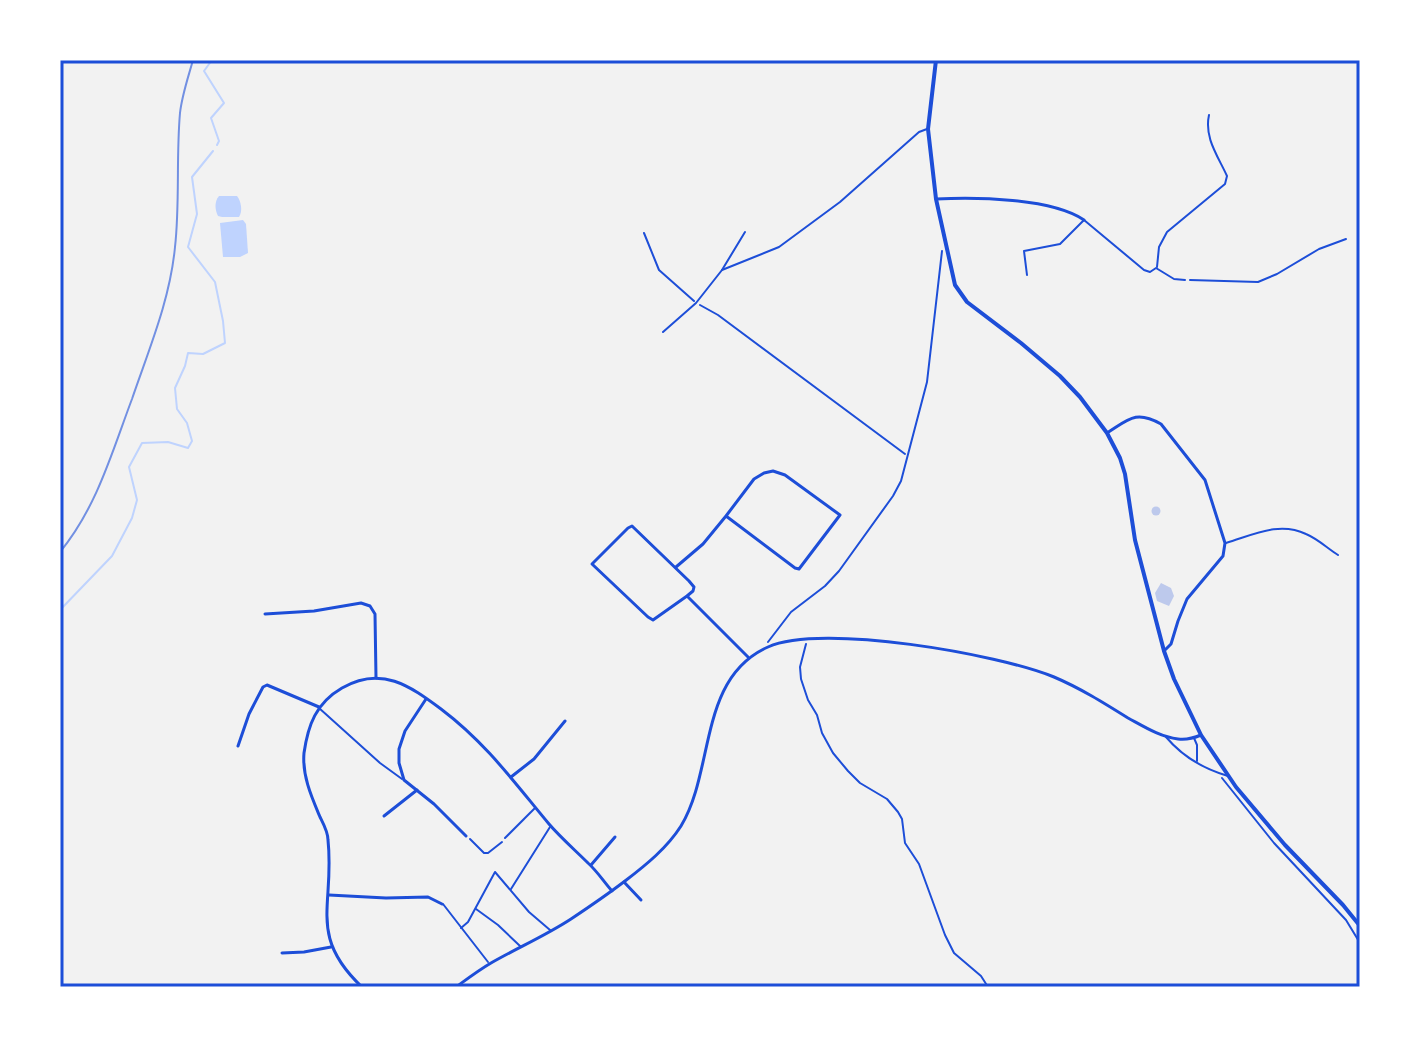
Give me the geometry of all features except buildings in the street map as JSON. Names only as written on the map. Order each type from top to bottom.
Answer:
[{"type":"street","points":[[936,60],[928,129],[944,250],[955,285],[967,302],[1045,362],[1080,397],[1107,433],[1125,474],[1135,540],[1164,651],[1201,735],[1228,776],[1285,845],[1360,926]]},
{"type":"street","points":[[936,199],[971,197],[1026,203],[1063,209],[1084,220]]},
{"type":"street","points":[[1107,433],[1133,417],[1152,419],[1161,424],[1205,480],[1225,543],[1223,556],[1187,599],[1171,644],[1164,651]]},
{"type":"street","points":[[676,567],[703,544],[759,475],[773,471],[785,475],[840,515],[799,569],[726,516]]},
{"type":"street","points":[[632,526],[694,587],[687,596],[653,620],[592,564],[632,526]]},
{"type":"street","points":[[687,596],[749,658]]},
{"type":"street","points":[[265,614],[314,611],[361,603],[370,606],[375,614],[376,678]]},
{"type":"street","points":[[456,987],[612,891],[661,851],[690,808],[722,693],[729,680],[749,658],[786,641],[863,641],[983,657],[1020,666],[1076,687],[1149,730],[1177,739],[1201,735]]},
{"type":"street","points":[[362,987],[342,967],[327,935],[330,876],[328,835],[307,785],[304,757],[309,728],[319,707],[334,692],[360,680],[392,680],[410,687],[469,732],[488,750],[550,826],[591,865],[612,891]]},
{"type":"street","points":[[238,746],[249,714],[267,685],[319,707]]},
{"type":"street","points":[[427,699],[405,731],[399,749],[399,763],[404,780],[466,836]]},
{"type":"street","points":[[511,777],[534,759],[565,721]]},
{"type":"street","points":[[384,816],[417,790]]},
{"type":"street","points":[[591,865],[615,837]]},
{"type":"street","points":[[624,882],[641,900]]},
{"type":"street","points":[[329,895],[428,897],[442,904]]},
{"type":"street","points":[[282,953],[331,947]]},
{"type":"street","points":[[351,987],[356,982]]},
{"type":"lane","points":[[1027,275],[1024,251],[1060,244],[1084,220],[1138,267],[1150,272],[1156,268],[1159,247],[1167,232],[1225,184],[1227,176],[1209,138],[1209,115]]},
{"type":"lane","points":[[722,270],[779,247],[840,202],[913,136],[928,129]]},
{"type":"lane","points":[[1025,196],[1026,203]]},
{"type":"lane","points":[[663,332],[696,303],[722,270],[745,232]]},
{"type":"lane","points":[[644,233],[659,270],[696,303]]},
{"type":"lane","points":[[1156,268],[1174,279],[1185,280]]},
{"type":"lane","points":[[1225,543],[1278,528],[1293,529],[1317,540],[1338,555]]},
{"type":"lane","points":[[319,707],[380,763],[404,780]]},
{"type":"lane","points":[[1166,736],[1197,763],[1228,776]]},
{"type":"lane","points":[[1194,738],[1197,763]]},
{"type":"lane","points":[[505,838],[536,807]]},
{"type":"lane","points":[[510,890],[550,826]]},
{"type":"lane","points":[[461,928],[468,922],[495,872],[529,912],[551,931]]},
{"type":"lane","points":[[442,904],[490,964]]},
{"type":"lane","points":[[475,908],[522,948]]},
{"type":"path","points":[[1185,280],[1258,282],[1319,249],[1346,239]]},
{"type":"path","points":[[941,243],[945,266]]},
{"type":"path","points":[[766,648],[791,612],[839,571],[901,481],[927,382],[944,250]]},
{"type":"path","points":[[696,303],[718,315],[907,455]]},
{"type":"path","points":[[807,639],[800,667],[801,679],[822,733],[848,771],[860,783],[887,799],[902,819],[905,843],[919,864],[954,953],[981,976],[988,987]]},
{"type":"path","points":[[1220,773],[1253,819],[1346,920],[1360,943]]},
{"type":"path","points":[[466,836],[484,853],[505,838]]},
{"type":"water","points":[[219,196],[237,196],[241,206],[239,217],[218,216],[216,201]]},
{"type":"water","points":[[243,220],[248,253],[240,257],[223,257],[220,223]]},
{"type":"waterway","points":[[212,60],[204,71],[224,103],[211,118],[219,141],[217,145]]},
{"type":"waterway","points":[[60,610],[112,556],[132,518],[137,500],[129,467],[142,443],[168,442],[188,448],[192,441],[187,423],[177,409],[175,388],[188,353],[203,354],[225,343],[215,282],[188,247],[197,214],[192,177],[213,151]]},
{"type":"railway","points":[[60,552],[94,498],[164,305],[176,230],[180,113],[193,60]]}]
